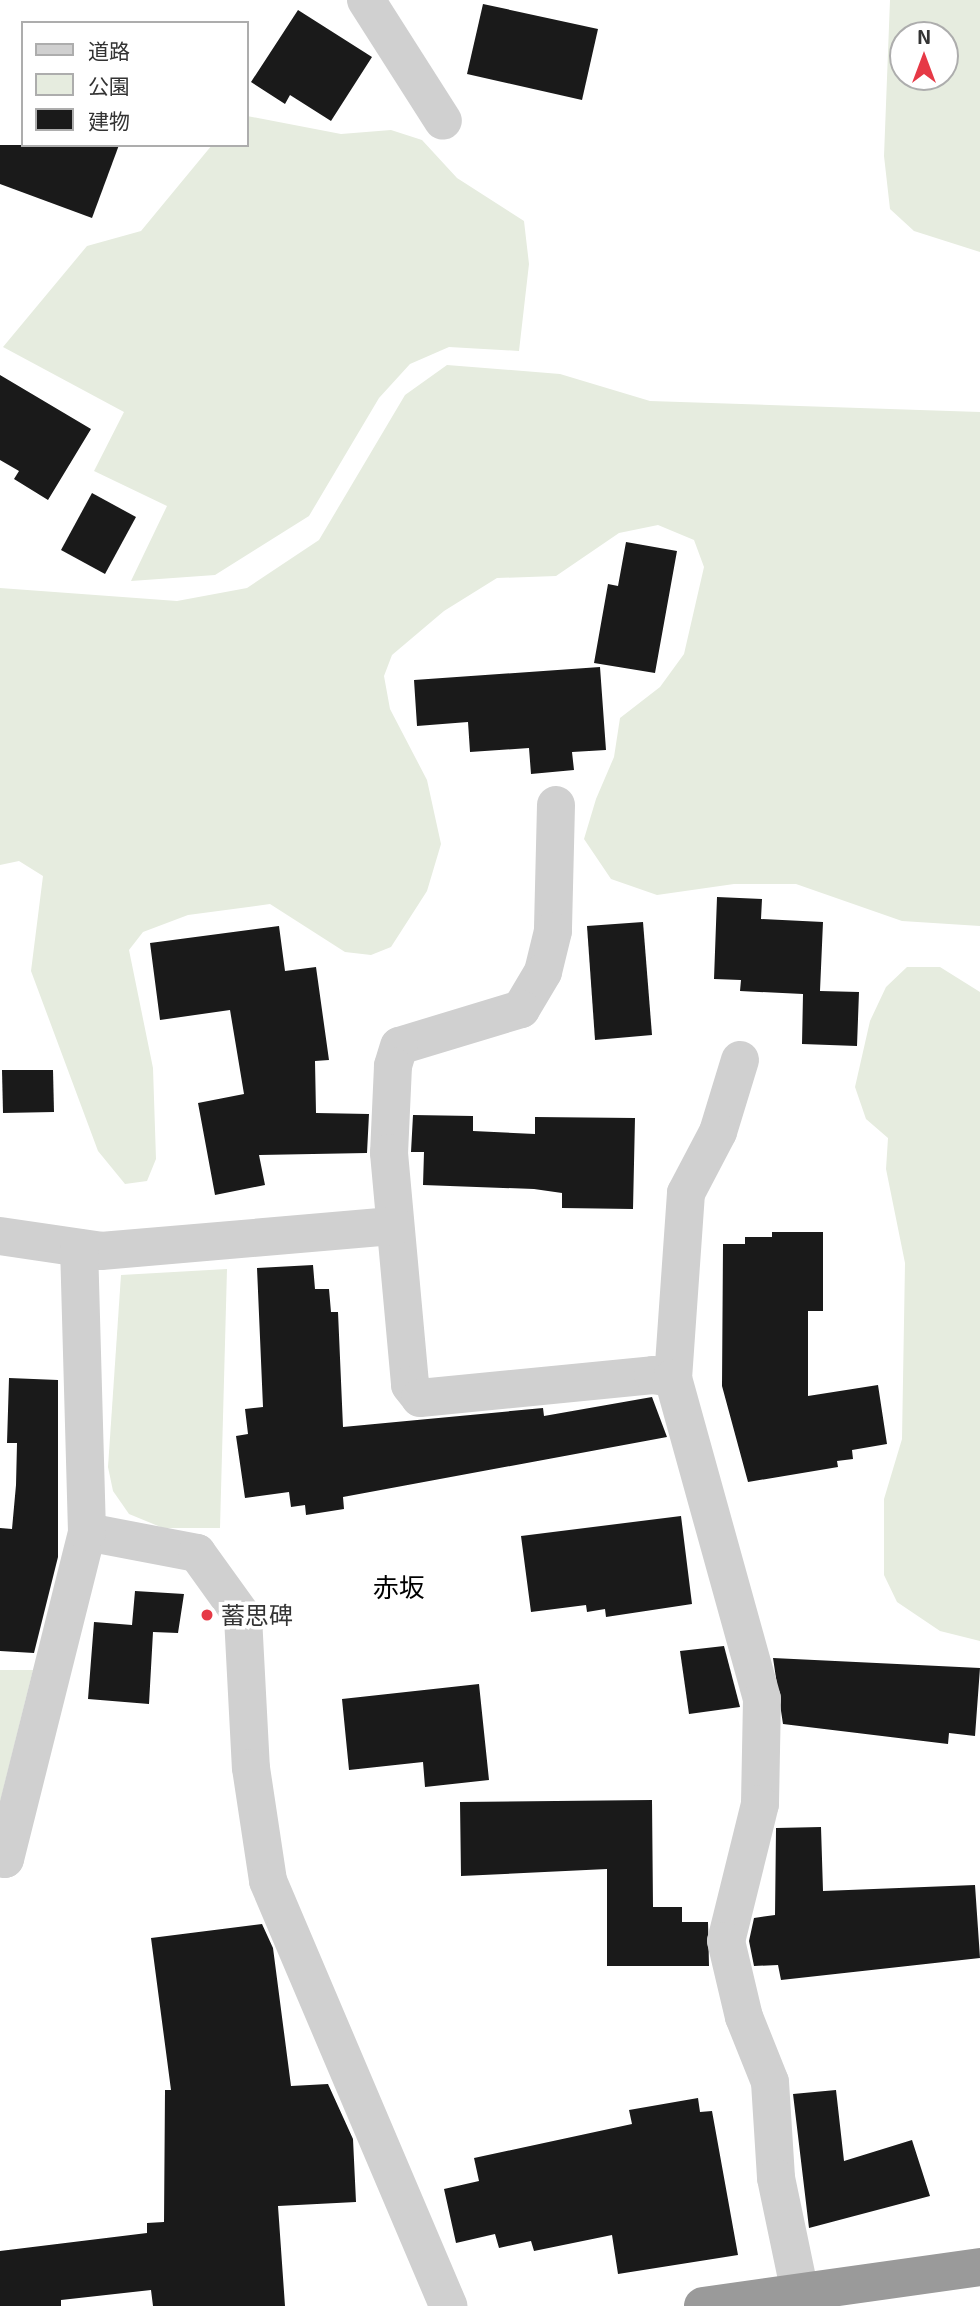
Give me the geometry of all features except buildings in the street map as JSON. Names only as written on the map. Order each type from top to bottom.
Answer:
[{"type":"highway","points":[[703,2306],[980,2267]]},
{"type":"street","points":[[366,0],[443,121]]},
{"type":"street","points":[[556,805],[553,931],[543,972],[521,1009],[399,1045],[388,1153],[410,1385],[420,1398],[653,1375],[673,1378]]},
{"type":"street","points":[[740,1060],[718,1132],[686,1193],[673,1378],[762,1699],[760,1804],[726,1941],[744,2017],[770,2081],[776,2178],[800,2292]]},
{"type":"street","points":[[0,1236],[101,1251],[395,1226]]},
{"type":"street","points":[[0,1858],[5,1858],[87,1532],[79,1248]]},
{"type":"street","points":[[87,1532],[197,1553],[243,1617],[251,1769],[268,1881],[448,2306]]},
{"type":"green space","points":[[890,0],[980,0],[980,252],[914,231],[890,209],[884,156],[889,26],[889,91],[959,91],[959,21],[889,21]]},
{"type":"green space","points":[[248,116],[341,134],[391,130],[422,140],[457,178],[524,221],[529,264],[519,351],[449,347],[410,364],[379,398],[309,516],[215,575],[131,581],[167,506],[94,471],[124,412],[3,347],[87,246],[141,231],[210,147],[248,147]]},
{"type":"green space","points":[[447,365],[560,374],[650,401],[980,412],[980,926],[902,921],[796,884],[734,884],[657,895],[611,879],[584,839],[596,799],[614,757],[620,718],[660,687],[684,654],[704,567],[694,540],[658,525],[619,533],[556,576],[497,578],[444,611],[392,655],[384,676],[390,709],[427,780],[441,844],[427,891],[391,947],[371,955],[345,952],[270,904],[188,915],[143,932],[129,950],[153,1068],[156,1159],[147,1181],[125,1184],[98,1151],[31,971],[43,876],[19,861],[0,865],[0,588],[177,601],[247,588],[319,540],[405,395]]},
{"type":"green space","points":[[907,967],[940,967],[980,992],[980,1641],[940,1631],[897,1602],[884,1575],[884,1499],[902,1439],[905,1263],[886,1169],[888,1138],[866,1119],[855,1087],[870,1021],[886,987]]},
{"type":"green space","points":[[227,1269],[220,1528],[163,1528],[129,1514],[113,1491],[108,1467],[121,1275]]},
{"type":"green space","points":[[0,1670],[33,1670],[0,1802]]},
{"type":"place","name":"蓄思碑","points":[[207,1615]]},
{"type":"district","name":"赤坂","points":[[399,1587]]}]
